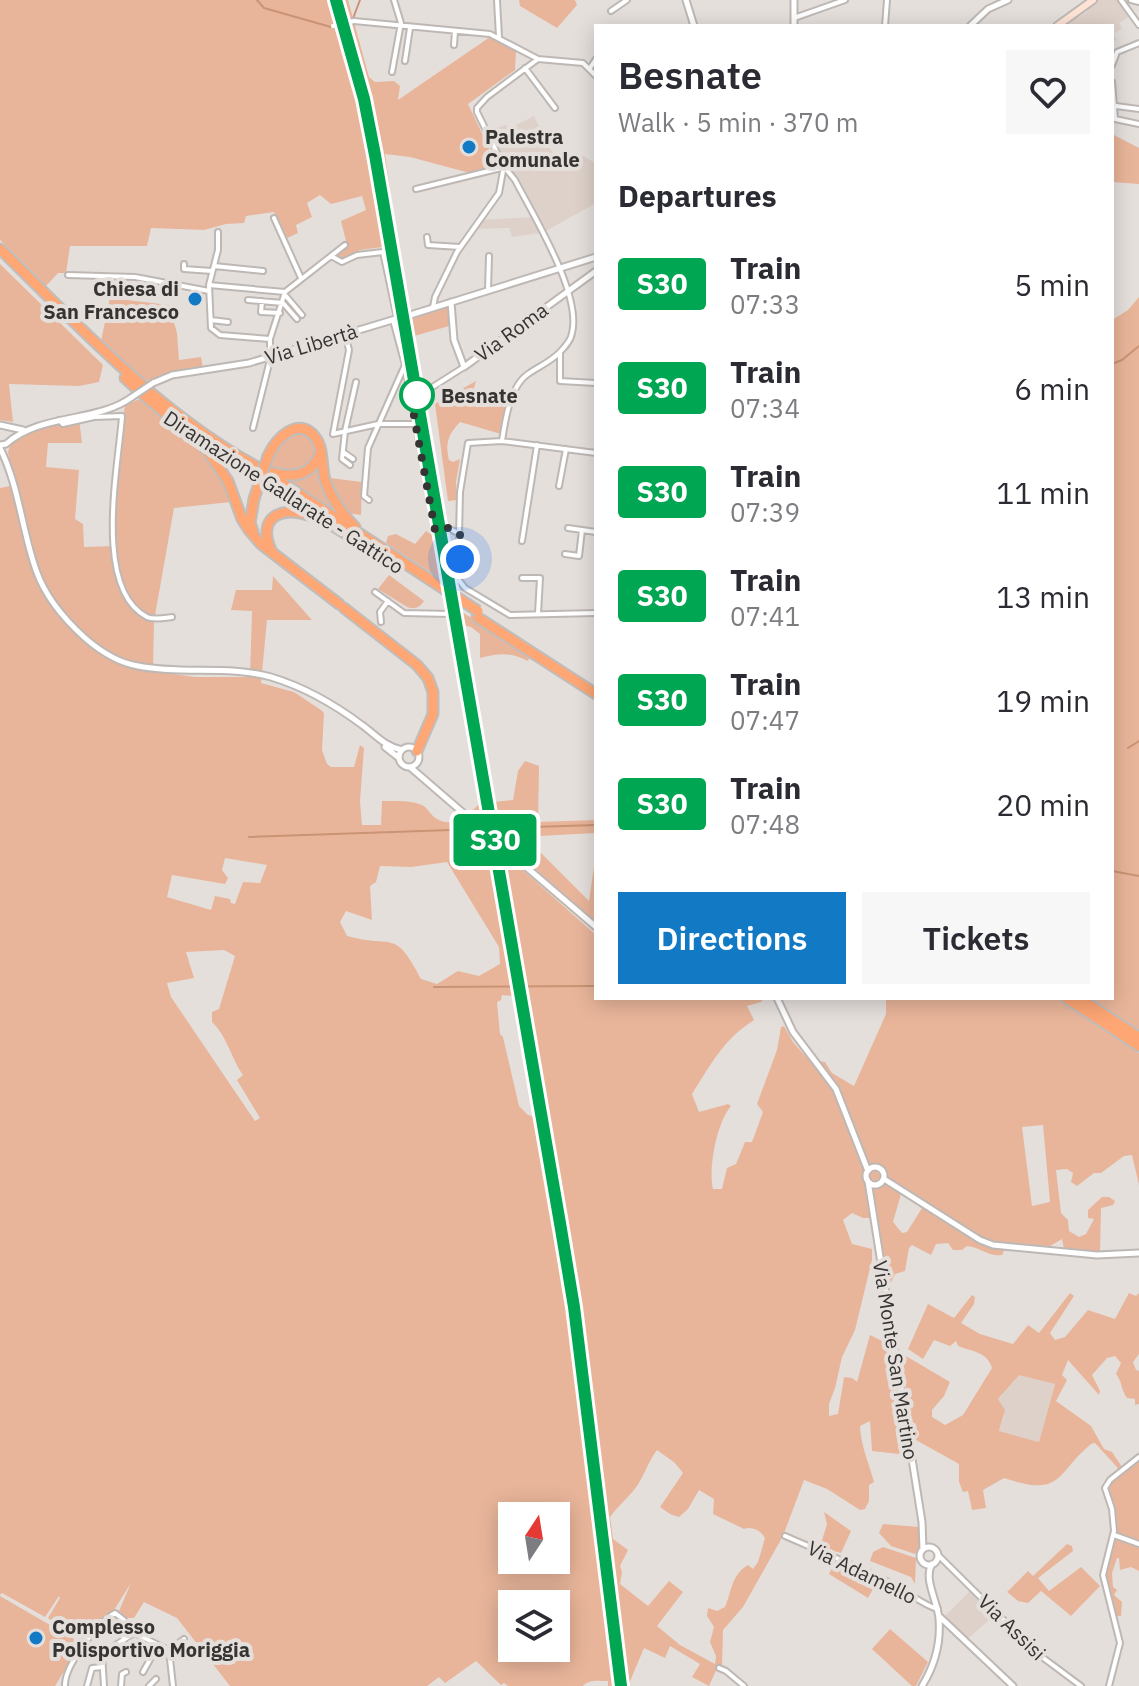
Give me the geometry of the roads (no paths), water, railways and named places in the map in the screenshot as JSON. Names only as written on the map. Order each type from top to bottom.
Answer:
[{"type":"highway","name":"Diramazione Gallarate - Gattico","points":[[0,249],[160,402],[374,548]]},
{"type":"highway","name":"Diramazione Gallarate - Gattico","points":[[0,256],[159,409],[197,438],[437,588],[594,693]]},
{"type":"highway","points":[[255,536],[250,523],[254,499],[274,442],[282,435],[302,429],[317,439],[325,480],[335,505],[374,548]]},
{"type":"highway","points":[[197,438],[217,462],[228,481],[242,519],[255,536],[272,553],[423,671],[431,685],[434,703],[430,725],[412,752]]},
{"type":"highway","points":[[261,469],[282,475],[301,474],[315,465],[320,454]]},
{"type":"highway","points":[[272,553],[266,540],[267,526],[276,515],[288,511],[311,515],[374,548]]},
{"type":"highway","name":"Diramazione Gallarate - Gattico","points":[[477,614],[594,686]]},
{"type":"highway","points":[[1069,1000],[1139,1046]]},
{"type":"highway","points":[[1082,1000],[1139,1037]]},
{"type":"main road","points":[[1060,24],[1093,0]]},
{"type":"street","points":[[392,72],[401,23],[394,0]]},
{"type":"street","points":[[497,0],[500,11],[499,37]]},
{"type":"street","points":[[611,11],[627,0]]},
{"type":"street","points":[[686,0],[693,24]]},
{"type":"street","points":[[794,0],[794,24]]},
{"type":"street","points":[[794,18],[845,0]]},
{"type":"street","points":[[885,24],[887,0]]},
{"type":"street","points":[[972,24],[988,9],[1008,0]]},
{"type":"street","points":[[1121,0],[1139,25]]},
{"type":"street","points":[[1131,0],[1139,2]]},
{"type":"street","points":[[333,26],[354,21],[499,37],[538,59],[583,63],[594,73]]},
{"type":"street","points":[[405,61],[410,27]]},
{"type":"street","points":[[454,45],[455,31]]},
{"type":"street","points":[[1114,60],[1117,52],[1139,43]]},
{"type":"street","points":[[502,441],[519,382],[560,352],[572,334],[569,290],[515,180],[503,168],[477,108],[538,59]]},
{"type":"street","points":[[590,68],[594,62]]},
{"type":"street","points":[[525,68],[555,108]]},
{"type":"street","points":[[1114,94],[1115,119],[1139,124]]},
{"type":"street","points":[[1116,106],[1139,109]]},
{"type":"street","points":[[416,189],[503,168]]},
{"type":"street","points":[[433,307],[439,287],[460,247],[499,193],[503,168]]},
{"type":"street","points":[[274,218],[301,278]]},
{"type":"street","points":[[218,232],[218,250],[209,288],[211,328],[216,334],[270,339]]},
{"type":"street","points":[[427,237],[428,245],[460,247]]},
{"type":"street","points":[[253,428],[270,356],[270,339],[286,294],[301,278],[345,245]]},
{"type":"street","points":[[331,256],[342,262],[357,255],[383,252],[451,614],[404,613],[375,592]]},
{"type":"street","points":[[488,290],[489,256]]},
{"type":"street","name":"Via Libertà","points":[[0,446],[28,430],[115,406],[172,375],[238,365],[594,258]]},
{"type":"street","points":[[184,264],[184,269],[263,271]]},
{"type":"street","name":"Via Roma","points":[[431,394],[431,388],[594,272]]},
{"type":"street","points":[[68,275],[135,277],[209,288],[286,294],[302,315]]},
{"type":"street","points":[[248,300],[283,303],[297,319]]},
{"type":"street","points":[[262,301],[261,312],[280,313]]},
{"type":"street","points":[[451,302],[454,340],[464,367]]},
{"type":"street","points":[[210,320],[228,322]]},
{"type":"street","points":[[345,334],[349,350],[333,434],[378,424],[416,424]]},
{"type":"street","points":[[560,352],[560,381],[594,383]]},
{"type":"street","points":[[369,500],[364,496],[367,460],[378,424],[405,365]]},
{"type":"street","points":[[350,465],[342,459],[356,382]]},
{"type":"street","points":[[59,420],[63,424],[94,417],[122,416],[113,487],[114,553],[121,580],[138,609],[151,618],[172,617]]},
{"type":"street","points":[[0,425],[28,430]]},
{"type":"street","points":[[8,468],[10,428]]},
{"type":"street","points":[[594,453],[502,441],[471,441],[466,446],[460,492],[458,579],[465,588],[510,615],[594,613]]},
{"type":"street","points":[[522,541],[537,445]]},
{"type":"street","points":[[0,446],[36,573],[68,623],[91,643],[135,666],[268,676],[301,687],[334,706],[383,744],[412,752],[428,781],[450,802]]},
{"type":"street","points":[[559,486],[566,449]]},
{"type":"street","points":[[343,452],[353,459]]},
{"type":"street","points":[[435,530],[448,528],[460,534]]},
{"type":"street","points":[[568,528],[594,532]]},
{"type":"street","points":[[565,554],[579,556],[582,530]]},
{"type":"street","points":[[522,578],[540,578],[538,613]]},
{"type":"street","points":[[381,622],[380,612],[388,601]]},
{"type":"street","points":[[347,716],[594,925]]},
{"type":"street","points":[[399,758],[412,752]]},
{"type":"street","points":[[410,767],[412,752]]},
{"type":"street","name":"Via Monte San Martino","points":[[778,1000],[793,1032],[836,1089],[868,1171],[922,1522],[923,1549],[920,1556],[925,1578],[934,1594]]},
{"type":"street","name":"Via Monte San Martino","points":[[861,1153],[883,1171],[884,1179]]},
{"type":"street","points":[[868,1171],[875,1167]]},
{"type":"street","points":[[868,1181],[876,1185],[884,1179],[980,1240],[993,1245],[1097,1255],[1139,1253]]},
{"type":"street","name":"Via Monte San Martino","points":[[872,1198],[876,1185]]},
{"type":"street","points":[[1109,1686],[1120,1643],[1103,1575],[1114,1535],[1106,1484],[1139,1457]]},
{"type":"street","name":"Via Monte San Martino","points":[[922,1522],[931,1547],[938,1555],[928,1575],[939,1625],[936,1657],[922,1686]]},
{"type":"street","points":[[1114,1535],[1139,1544]]},
{"type":"street","name":"Via Adamello","points":[[785,1536],[896,1585],[938,1612]]},
{"type":"street","points":[[923,1549],[931,1547]]},
{"type":"street","name":"Via Assisi","points":[[938,1555],[1038,1654],[1081,1686]]},
{"type":"street","points":[[923,1562],[946,1564]]},
{"type":"street","points":[[938,1612],[1013,1686]]},
{"type":"street","points":[[65,1686],[68,1671],[85,1644],[100,1624],[115,1613],[124,1620],[120,1630],[124,1639]]},
{"type":"street","points":[[939,1625],[948,1624]]},
{"type":"street","points":[[104,1686],[102,1654],[134,1633],[169,1650]]},
{"type":"street","points":[[169,1650],[184,1639]]},
{"type":"street","points":[[143,1672],[158,1645]]},
{"type":"street","points":[[169,1650],[173,1686]]},
{"type":"street","points":[[87,1686],[92,1668],[103,1667]]},
{"type":"street","points":[[719,1668],[744,1686]]},
{"type":"street","points":[[121,1686],[122,1674],[126,1672]]},
{"type":"street","points":[[149,1686],[156,1679]]},
{"type":"waterway","points":[[257,0],[264,8],[331,27]]},
{"type":"waterway","points":[[352,21],[360,0]]},
{"type":"waterway","points":[[1114,363],[1139,346]]},
{"type":"waterway","points":[[1128,748],[1139,741]]},
{"type":"waterway","points":[[496,828],[594,825]]},
{"type":"waterway","points":[[249,837],[480,829]]},
{"type":"waterway","points":[[1114,871],[1139,876]]},
{"type":"waterway","points":[[434,987],[594,986]]},
{"type":"railway","points":[[336,0],[364,99],[378,173],[561,1229],[574,1307],[621,1686]]},
{"type":"train","name":"S30","points":[[336,0],[364,99],[375,155],[561,1229],[574,1307],[621,1686]]},
{"type":"place","name":"Palestra Comunale","points":[[469,147]]},
{"type":"place","name":"Chiesa di San Francesco","points":[[195,299]]},
{"type":"place","name":"Besnate","points":[[417,395]]},
{"type":"place","name":"Complesso Polisportivo Moriggia","points":[[36,1638]]}]
